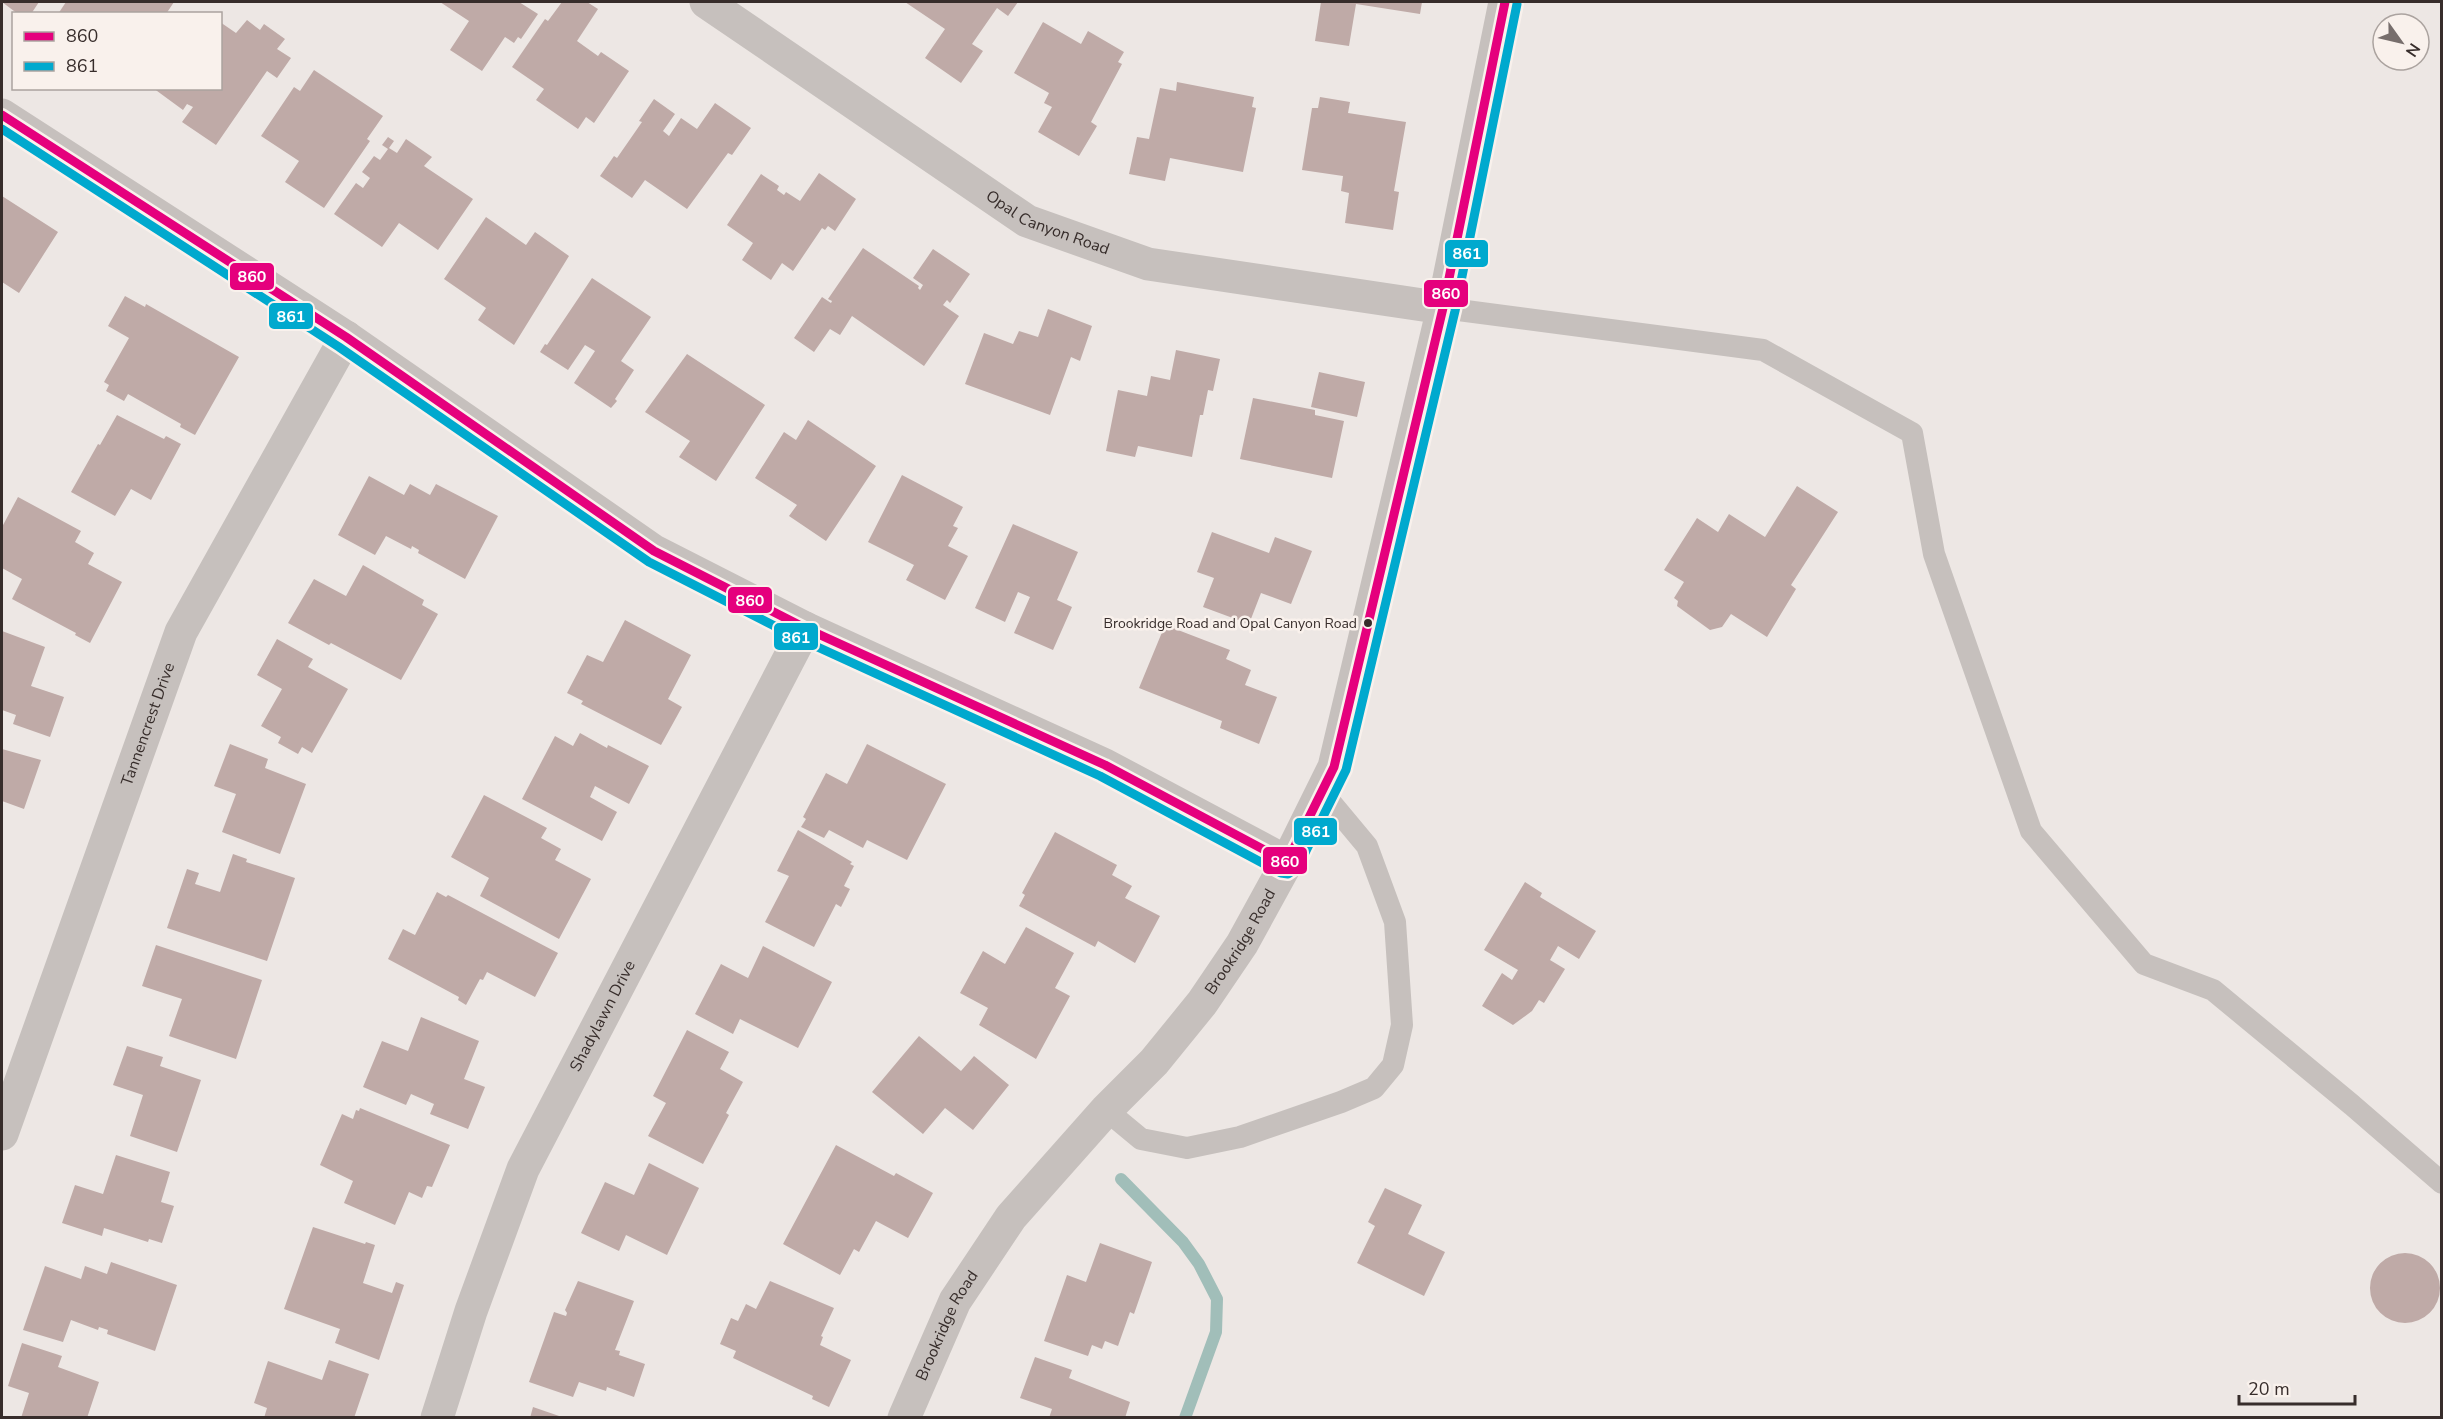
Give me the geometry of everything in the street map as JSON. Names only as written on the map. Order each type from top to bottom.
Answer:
[{"type":"street","name":"Opal Canyon Road","points":[[706,2],[1027,221],[1148,264],[1443,308]]},
{"type":"street","name":"Brookridge Road","points":[[903,1418],[955,1301],[1011,1217],[1106,1110],[1155,1062],[1202,1003],[1242,944],[1287,862],[1334,767],[1443,308],[1505,2]]},
{"type":"street","points":[[2,115],[346,337],[654,551],[805,628],[1105,765],[1287,862]]},
{"type":"street","name":"Tannencrest Drive","points":[[2,1134],[181,632],[346,337]]},
{"type":"street","name":"Shadylawn Drive","points":[[437,1418],[471,1311],[523,1169],[805,628]]},
{"type":"lane","points":[[1443,308],[1763,350],[1912,433],[1934,554],[2031,831],[2144,964],[2213,990],[2442,1183]]},
{"type":"lane","points":[[1106,1110],[1141,1139],[1187,1148],[1240,1137],[1341,1102],[1374,1088],[1393,1065],[1402,1025],[1395,922],[1367,846],[1322,792]]},
{"type":"building","points":[[2,2],[39,2],[32,12],[15,12]]},
{"type":"building","points":[[66,2],[174,2],[167,12],[59,12]]},
{"type":"building","points":[[440,2],[519,2],[538,14],[521,39],[518,37],[514,43],[505,37],[482,71],[450,50],[469,21]]},
{"type":"building","points":[[562,2],[587,2],[598,9],[577,41],[598,56],[601,52],[629,71],[594,123],[586,117],[578,129],[536,100],[544,89],[512,67],[545,19],[548,21]]},
{"type":"building","points":[[905,2],[1018,2],[1008,16],[997,8],[972,44],[983,51],[961,83],[925,58],[945,29]]},
{"type":"building","points":[[1321,2],[1422,2],[1420,14],[1356,4],[1349,46],[1315,41]]},
{"type":"building","points":[[247,20],[260,30],[264,24],[285,39],[277,49],[291,58],[277,78],[267,71],[216,145],[182,122],[193,107],[187,104],[183,110],[156,90],[222,90],[222,23],[236,33]]},
{"type":"building","points":[[1043,22],[1081,44],[1088,31],[1124,52],[1118,62],[1122,64],[1091,122],[1097,126],[1079,156],[1038,132],[1052,107],[1044,103],[1049,93],[1014,73]]},
{"type":"building","points":[[314,70],[383,116],[367,139],[370,141],[324,208],[285,182],[299,161],[261,136],[294,87],[300,91]]},
{"type":"building","points":[[1177,82],[1254,97],[1252,107],[1256,108],[1243,172],[1170,158],[1165,181],[1129,174],[1137,137],[1149,139],[1160,88],[1176,91]]},
{"type":"building","points":[[1320,97],[1350,102],[1348,113],[1406,122],[1394,191],[1399,192],[1393,230],[1345,223],[1349,193],[1341,191],[1343,176],[1302,170],[1312,108],[1318,108]]},
{"type":"building","points":[[654,99],[675,114],[663,131],[669,136],[681,118],[697,129],[715,103],[751,128],[732,155],[728,153],[687,209],[645,180],[632,198],[600,176],[614,156],[617,158],[642,122],[639,121]]},
{"type":"building","points":[[388,137],[394,141],[389,148],[397,153],[406,139],[432,157],[424,166],[473,199],[438,250],[399,223],[382,247],[334,214],[356,183],[363,188],[370,178],[362,172],[374,156],[380,160],[388,149],[382,145]]},
{"type":"building","points":[[819,173],[856,199],[835,231],[828,226],[825,230],[822,228],[793,271],[782,263],[771,280],[742,260],[753,243],[727,225],[761,174],[779,186],[777,190],[784,195],[786,192],[800,201]]},
{"type":"building","points":[[2,196],[58,232],[19,293],[2,282]]},
{"type":"building","points":[[486,217],[526,245],[535,232],[569,256],[514,345],[478,320],[486,308],[444,279]]},
{"type":"building","points":[[863,248],[919,286],[920,290],[923,285],[913,278],[933,249],[970,274],[950,303],[947,300],[943,305],[959,316],[924,366],[852,316],[840,335],[830,329],[814,352],[794,338],[822,297],[831,303],[832,301],[828,299]]},
{"type":"building","points":[[592,278],[651,317],[621,361],[634,370],[611,408],[574,383],[595,351],[585,345],[568,370],[540,352]]},
{"type":"building","points":[[125,296],[145,307],[146,304],[239,357],[195,435],[180,427],[181,424],[128,394],[124,401],[106,391],[109,385],[104,382],[129,338],[108,326]]},
{"type":"building","points":[[1048,309],[1092,326],[1080,361],[1071,357],[1050,415],[965,384],[984,333],[1013,344],[1019,331],[1038,337]]},
{"type":"building","points":[[1176,350],[1220,359],[1213,391],[1208,390],[1203,415],[1200,415],[1192,457],[1138,446],[1135,457],[1106,451],[1118,390],[1147,396],[1151,376],[1170,380]]},
{"type":"building","points":[[687,354],[765,405],[716,481],[679,457],[690,441],[645,412]]},
{"type":"building","points":[[1319,372],[1365,382],[1357,417],[1311,407]]},
{"type":"building","points":[[1253,398],[1315,410],[1315,415],[1344,421],[1332,478],[1240,459]]},
{"type":"building","points":[[117,415],[164,439],[166,436],[181,444],[151,500],[131,489],[115,516],[71,492]]},
{"type":"building","points":[[808,420],[876,466],[826,541],[789,516],[797,505],[755,478],[784,432],[796,440]]},
{"type":"building","points":[[902,475],[963,507],[953,526],[958,528],[948,546],[968,556],[945,600],[906,580],[914,565],[868,542]]},
{"type":"building","points":[[369,476],[404,495],[410,484],[430,495],[436,484],[498,516],[465,579],[418,553],[419,550],[412,546],[411,549],[386,536],[375,555],[338,535]]},
{"type":"building","points":[[1797,486],[1838,512],[1791,585],[1796,589],[1767,637],[1731,614],[1722,627],[1710,630],[1677,606],[1678,601],[1674,598],[1684,582],[1664,570],[1697,518],[1718,532],[1729,514],[1765,537]]},
{"type":"building","points":[[18,497],[81,531],[75,542],[94,553],[88,564],[122,582],[90,643],[75,635],[76,633],[12,599],[22,579],[2,568],[2,527]]},
{"type":"building","points":[[1013,524],[1078,552],[1057,600],[1072,607],[1053,650],[1014,633],[1030,597],[1018,592],[1005,622],[975,608]]},
{"type":"building","points":[[1212,532],[1269,553],[1275,537],[1312,551],[1291,604],[1261,593],[1249,624],[1203,607],[1214,578],[1197,572]]},
{"type":"building","points":[[363,565],[424,600],[422,605],[438,614],[401,680],[288,623],[314,579],[346,596]]},
{"type":"building","points":[[625,620],[691,655],[668,699],[682,707],[661,745],[581,704],[583,701],[567,693],[587,655],[603,662]]},
{"type":"building","points":[[1165,625],[1230,650],[1226,659],[1251,670],[1245,685],[1277,697],[1259,744],[1220,728],[1222,721],[1139,688]]},
{"type":"building","points":[[2,631],[45,647],[31,686],[64,697],[50,737],[13,724],[16,715],[2,710]]},
{"type":"building","points":[[277,639],[313,659],[308,667],[348,689],[312,753],[302,747],[298,754],[278,743],[281,737],[261,726],[282,689],[257,675]]},
{"type":"building","points":[[580,733],[607,748],[608,745],[649,766],[629,804],[595,786],[590,797],[617,812],[602,841],[522,799],[555,736],[573,746]]},
{"type":"building","points":[[230,744],[268,759],[265,768],[306,784],[280,854],[222,832],[236,794],[214,786]]},
{"type":"building","points":[[867,744],[946,784],[907,860],[867,840],[863,848],[829,830],[824,838],[801,827],[806,819],[803,817],[826,773],[847,784]]},
{"type":"building","points":[[2,749],[41,760],[24,809],[2,801]]},
{"type":"building","points":[[484,795],[547,828],[541,838],[561,849],[555,860],[591,879],[559,939],[480,896],[489,878],[451,857]]},
{"type":"building","points":[[798,830],[852,862],[850,864],[854,866],[844,886],[850,889],[841,907],[836,904],[814,947],[765,922],[789,876],[777,871]]},
{"type":"building","points":[[1055,832],[1117,865],[1112,875],[1132,886],[1125,898],[1160,916],[1135,963],[1098,941],[1095,947],[1019,906],[1025,895],[1022,893]]},
{"type":"building","points":[[233,854],[247,859],[246,862],[295,878],[267,961],[167,928],[187,869],[199,873],[195,884],[220,892]]},
{"type":"building","points":[[1525,882],[1542,893],[1540,897],[1596,931],[1579,959],[1558,946],[1550,960],[1565,969],[1544,1003],[1539,1000],[1532,1011],[1513,1025],[1482,1006],[1502,973],[1512,980],[1518,970],[1484,950]]},
{"type":"building","points":[[437,892],[446,897],[448,895],[558,953],[535,997],[487,972],[483,980],[480,979],[466,1005],[458,1000],[459,997],[388,959],[403,929],[415,935]]},
{"type":"building","points":[[1026,927],[1074,953],[1055,988],[1070,996],[1036,1059],[979,1025],[988,1008],[960,993],[983,951],[1005,964]]},
{"type":"building","points":[[156,945],[262,980],[236,1059],[169,1036],[182,999],[142,986]]},
{"type":"building","points":[[763,946],[832,982],[798,1048],[740,1019],[733,1034],[695,1014],[721,964],[748,978]]},
{"type":"building","points":[[421,1017],[479,1041],[464,1079],[485,1087],[468,1129],[430,1114],[434,1104],[411,1094],[406,1105],[363,1087],[382,1041],[408,1051]]},
{"type":"building","points":[[687,1030],[729,1052],[720,1069],[743,1082],[726,1113],[729,1115],[703,1164],[648,1136],[666,1103],[653,1096]]},
{"type":"building","points":[[919,1036],[961,1071],[974,1056],[1009,1085],[973,1130],[945,1108],[923,1134],[872,1092]]},
{"type":"building","points":[[127,1046],[163,1057],[160,1066],[201,1080],[177,1152],[130,1136],[143,1095],[113,1085]]},
{"type":"building","points":[[360,1108],[450,1145],[432,1187],[427,1186],[422,1198],[409,1192],[395,1225],[344,1203],[353,1181],[320,1165],[342,1114],[353,1119],[356,1110],[359,1111]]},
{"type":"building","points":[[836,1145],[894,1176],[896,1173],[933,1193],[908,1238],[876,1221],[859,1252],[854,1249],[840,1275],[783,1244]]},
{"type":"building","points":[[116,1155],[170,1172],[161,1202],[174,1206],[162,1243],[149,1239],[148,1242],[104,1228],[102,1236],[62,1223],[75,1185],[103,1194]]},
{"type":"building","points":[[649,1163],[699,1188],[667,1255],[626,1235],[619,1251],[581,1233],[605,1182],[634,1195]]},
{"type":"building","points":[[1385,1188],[1422,1205],[1408,1234],[1445,1252],[1424,1296],[1357,1263],[1375,1226],[1368,1222]]},
{"type":"building","points":[[313,1227],[365,1244],[366,1242],[375,1245],[363,1283],[392,1293],[396,1282],[404,1285],[379,1360],[335,1343],[340,1329],[284,1309]]},
{"type":"building","points":[[1100,1243],[1152,1262],[1134,1314],[1130,1312],[1118,1346],[1105,1341],[1102,1349],[1092,1345],[1088,1356],[1044,1341],[1067,1275],[1086,1282]]},
{"type":"building","points":[[2412,1253],[2425,1259],[2434,1268],[2438,1274],[2440,1288],[2438,1302],[2430,1313],[2419,1321],[2398,1323],[2380,1313],[2372,1302],[2370,1281],[2380,1263],[2391,1255]]},
{"type":"building","points":[[111,1262],[177,1285],[155,1351],[107,1334],[108,1330],[99,1327],[98,1330],[71,1320],[63,1342],[23,1330],[45,1266],[81,1279],[85,1266],[107,1274]]},
{"type":"building","points":[[578,1281],[634,1301],[615,1350],[620,1351],[619,1355],[645,1364],[634,1397],[607,1387],[606,1391],[579,1382],[573,1397],[529,1382],[554,1312],[566,1316],[565,1310]]},
{"type":"building","points":[[770,1281],[834,1308],[821,1336],[823,1337],[820,1345],[851,1360],[829,1407],[812,1399],[813,1396],[733,1358],[736,1351],[720,1344],[731,1318],[738,1321],[746,1304],[756,1309]]},
{"type":"building","points":[[22,1343],[62,1356],[58,1367],[99,1382],[87,1418],[21,1418],[29,1393],[8,1386]]},
{"type":"building","points":[[1035,1357],[1072,1370],[1069,1378],[1130,1402],[1125,1418],[1049,1418],[1052,1409],[1020,1398]]},
{"type":"building","points":[[329,1360],[369,1374],[354,1418],[264,1418],[267,1408],[254,1403],[268,1361],[322,1380]]},
{"type":"building","points":[[533,1407],[562,1417],[562,1418],[530,1418]]},
{"type":"waterway","points":[[1121,1179],[1183,1242],[1199,1264],[1217,1299],[1216,1332],[1185,1418]]},
{"type":"transit line","name":"860","points":[[2,115],[346,337],[654,551],[805,628],[1105,765],[1287,862],[1334,767],[1443,308],[1505,2]]},
{"type":"transit line","name":"861","points":[[2,129],[339,347],[649,562],[800,639],[1100,776],[1281,873],[1288,874],[1298,867],[1346,770],[1455,311],[1517,4]]},
{"type":"place","name":"Brookridge Road and Opal Canyon Road","points":[[1368,623]]}]
